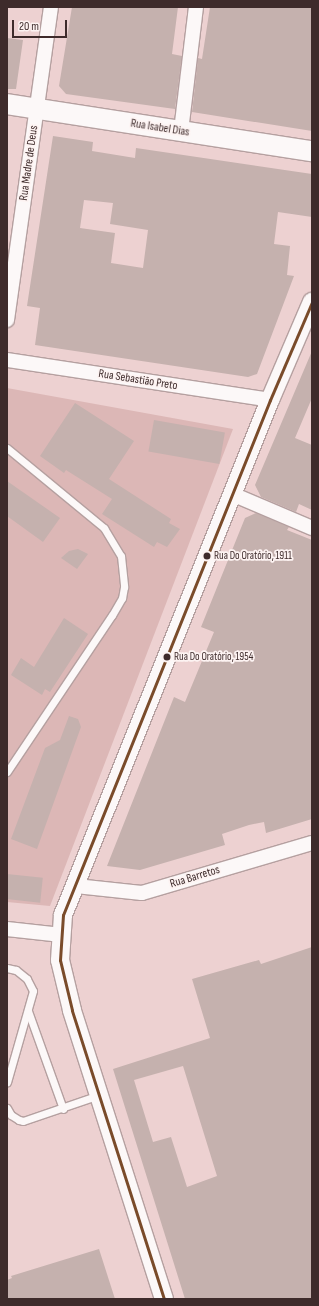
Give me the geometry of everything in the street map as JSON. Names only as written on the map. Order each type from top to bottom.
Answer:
[{"type":"main road","name":"Rua Isabel Dias","points":[[7,104],[312,151]]},
{"type":"street","name":"Rua Madre de Deus","points":[[7,320],[51,7]]},
{"type":"street","points":[[181,131],[196,7]]},
{"type":"street","points":[[164,1299],[72,1010],[60,960],[63,915],[76,886],[270,400],[312,302]]},
{"type":"street","name":"Rua Sebastião Preto","points":[[7,360],[270,400]]},
{"type":"street","points":[[232,494],[312,528]]},
{"type":"street","name":"Rua Barretos","points":[[76,886],[142,893],[312,843]]},
{"type":"street","points":[[7,929],[62,935]]},
{"type":"lane","points":[[7,448],[104,528],[121,556],[124,587],[122,598],[112,615],[7,772]]},
{"type":"lane","points":[[7,968],[16,970],[27,978],[32,985],[33,997],[7,1082]]},
{"type":"lane","points":[[28,1011],[63,1109]]},
{"type":"lane","points":[[7,1108],[10,1115],[19,1120],[23,1120],[63,1109],[99,1095]]},
{"type":"shaded area","points":[[7,388],[233,429],[50,906],[7,902]]},
{"type":"building","points":[[72,7],[178,7],[172,54],[182,56],[175,109],[66,94],[59,86]]},
{"type":"building","points":[[210,7],[312,7],[312,131],[192,112],[198,58],[202,59]]},
{"type":"building","points":[[7,38],[23,40],[16,89],[7,89]]},
{"type":"building","points":[[53,136],[93,142],[92,151],[135,158],[136,148],[312,174],[312,217],[278,212],[274,244],[290,246],[287,275],[294,276],[257,374],[248,377],[35,345],[40,308],[27,306]],"holes":[[[84,200],[113,203],[110,224],[148,230],[143,268],[111,263],[115,233],[80,228]]]},
{"type":"building","points":[[312,351],[312,398],[295,438],[312,445],[312,510],[299,504],[296,512],[261,497],[255,485]]},
{"type":"building","points":[[75,403],[134,441],[109,479],[171,519],[169,523],[180,529],[167,547],[157,542],[154,547],[102,514],[112,499],[66,470],[64,473],[40,456]]},
{"type":"building","points":[[154,420],[225,433],[219,464],[148,452]]},
{"type":"building","points":[[7,481],[60,518],[43,542],[7,516]]},
{"type":"building","points":[[256,513],[289,527],[287,530],[312,540],[312,819],[266,833],[264,822],[249,825],[222,834],[225,845],[140,870],[107,866],[174,697],[185,702],[214,632],[201,627],[245,518]]},
{"type":"building","points":[[78,549],[88,554],[77,569],[61,558],[69,551]]},
{"type":"building","points":[[64,618],[88,634],[50,692],[45,689],[42,695],[11,675],[21,658],[34,667]]},
{"type":"building","points":[[69,716],[78,719],[81,727],[37,849],[11,839],[45,748],[60,740]]},
{"type":"building","points":[[7,874],[43,878],[40,903],[7,899]]},
{"type":"building","points":[[312,947],[312,1299],[185,1299],[113,1069],[210,1038],[192,979],[259,960],[261,964]],"holes":[[[183,1066],[217,1176],[187,1187],[171,1137],[153,1142],[134,1080]]]},
{"type":"building","points":[[99,1249],[115,1299],[7,1299],[7,1280],[12,1278],[11,1276]]},
{"type":"transit line","points":[[164,1299],[72,1010],[60,960],[63,915],[270,400],[312,302]]},
{"type":"place","name":"Rua Do Oratório, 1911","points":[[207,556]]},
{"type":"place","name":"Rua Do Oratório, 1954","points":[[167,657]]}]
